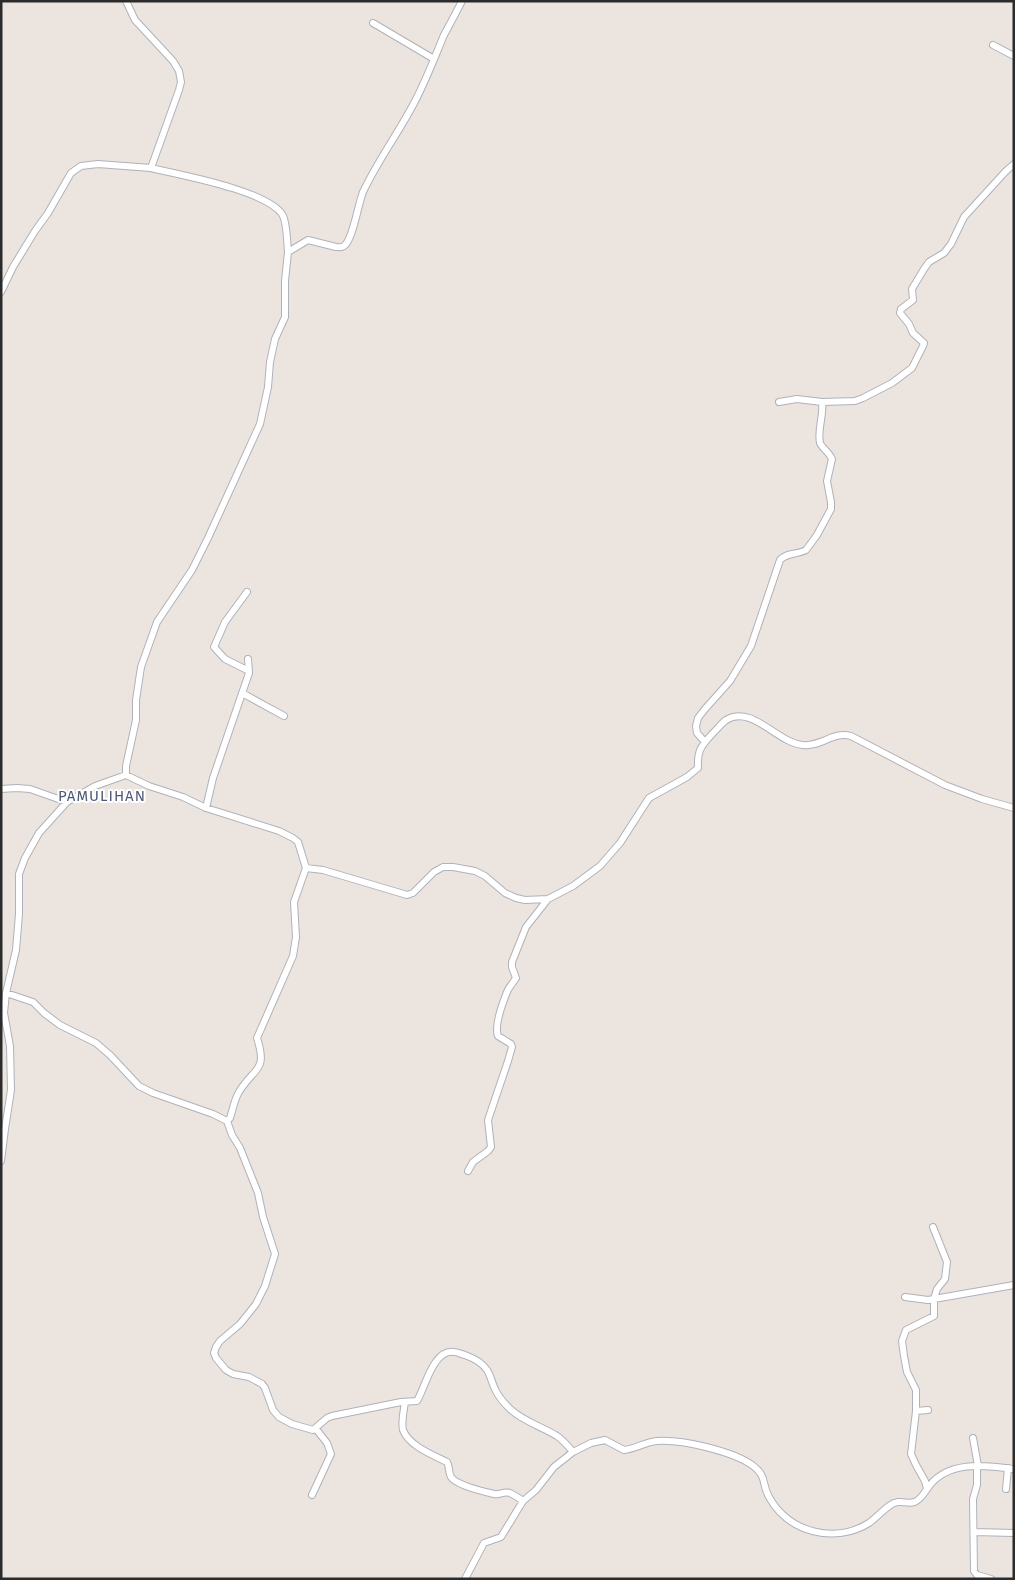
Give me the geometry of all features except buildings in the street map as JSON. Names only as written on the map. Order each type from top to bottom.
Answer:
[{"type":"street","points":[[126,1],[135,20],[173,62],[179,71],[181,82],[180,90],[151,168]]},
{"type":"street","points":[[288,252],[308,240],[336,247],[345,245],[357,216],[362,194],[413,105],[445,33],[462,1]]},
{"type":"street","points":[[373,23],[434,59]]},
{"type":"street","points":[[993,46],[1014,56]]},
{"type":"street","points":[[1,292],[13,267],[71,173],[81,166],[98,164],[151,168],[248,192],[273,206],[282,214],[288,252],[285,281],[285,316],[275,339],[260,424],[192,570],[157,622],[141,667],[136,700],[136,720],[126,766],[126,775]]},
{"type":"street","points":[[779,402],[797,399],[822,402],[852,401],[863,398],[892,383],[913,366],[924,343],[913,333],[900,312],[901,310],[913,300],[912,289],[929,262],[944,253],[951,244],[964,217],[1014,164]]},
{"type":"street","points":[[704,742],[697,733],[698,718],[730,681],[751,646],[780,560],[785,555],[800,553],[806,550],[829,514],[831,506],[827,481],[832,459],[819,440],[822,402]]},
{"type":"street","points":[[247,592],[225,622],[214,647],[225,658],[249,671]]},
{"type":"street","points":[[206,808],[213,778],[249,671],[248,659]]},
{"type":"street","points":[[242,693],[284,716]]},
{"type":"street","points":[[306,868],[323,870],[407,895],[413,893],[434,872],[443,867],[459,867],[485,876],[506,893],[516,898],[525,900],[548,899],[573,886],[600,866],[620,843],[649,798],[687,777],[698,768],[698,755],[704,742],[725,721],[736,716],[743,716],[756,721],[792,743],[801,745],[811,746],[818,744],[838,734],[851,736],[945,785],[982,799],[1014,808]]},
{"type":"street","points":[[1,1161],[11,1090],[10,1046],[4,1013],[6,993],[16,950],[19,914],[19,874],[25,858],[40,833],[67,802],[95,786],[126,775],[206,808],[279,831],[298,842],[301,849],[306,868],[294,902],[296,937],[292,956],[258,1038],[262,1051],[262,1061],[258,1070],[240,1090],[230,1118],[227,1121]]},
{"type":"street","points":[[1,789],[30,789],[67,802]]},
{"type":"street","points":[[468,1172],[473,1162],[491,1147],[488,1120],[512,1046],[498,1036],[496,1032],[507,991],[516,977],[512,962],[526,928],[548,899]]},
{"type":"street","points":[[6,993],[33,1002],[60,1026],[96,1044],[110,1055],[139,1086],[227,1121],[232,1135],[243,1154],[258,1193],[263,1217],[275,1254],[265,1286],[256,1304],[240,1324],[220,1341],[214,1353],[226,1370],[249,1377],[262,1384],[273,1410],[281,1418],[310,1430],[316,1429],[327,1418],[332,1416],[417,1401],[427,1376],[436,1362],[441,1356],[453,1351],[470,1357],[484,1366],[488,1371],[496,1393],[509,1408],[524,1420],[555,1434],[573,1452]]},
{"type":"street","points":[[926,1489],[925,1481],[911,1454],[916,1411],[916,1390],[906,1372],[902,1341],[906,1330],[934,1316],[934,1299],[937,1289],[945,1279],[947,1262],[933,1227]]},
{"type":"street","points":[[905,1297],[928,1300],[1014,1285]]},
{"type":"street","points":[[405,1402],[403,1427],[405,1432],[415,1444],[447,1462],[450,1474],[454,1480],[465,1486],[496,1494],[510,1493],[523,1501]]},
{"type":"street","points":[[916,1411],[928,1410]]},
{"type":"street","points":[[312,1494],[331,1454],[328,1445],[316,1429]]},
{"type":"street","points":[[973,1438],[978,1466],[977,1485],[973,1499],[974,1573],[991,1579]]},
{"type":"street","points":[[465,1579],[483,1544],[501,1537],[523,1501],[536,1490],[554,1467],[573,1452],[591,1443],[603,1440],[624,1450],[655,1441],[669,1441],[695,1444],[733,1456],[751,1464],[760,1472],[764,1477],[764,1485],[768,1496],[775,1506],[789,1519],[802,1528],[823,1534],[850,1532],[868,1523],[897,1501],[916,1502],[921,1498],[932,1481],[940,1474],[952,1470],[978,1466],[1011,1469],[1006,1489]]},
{"type":"street","points":[[974,1532],[1014,1533]]},
{"type":"district","name":"PAMULIHAN","points":[[102,796]]}]
